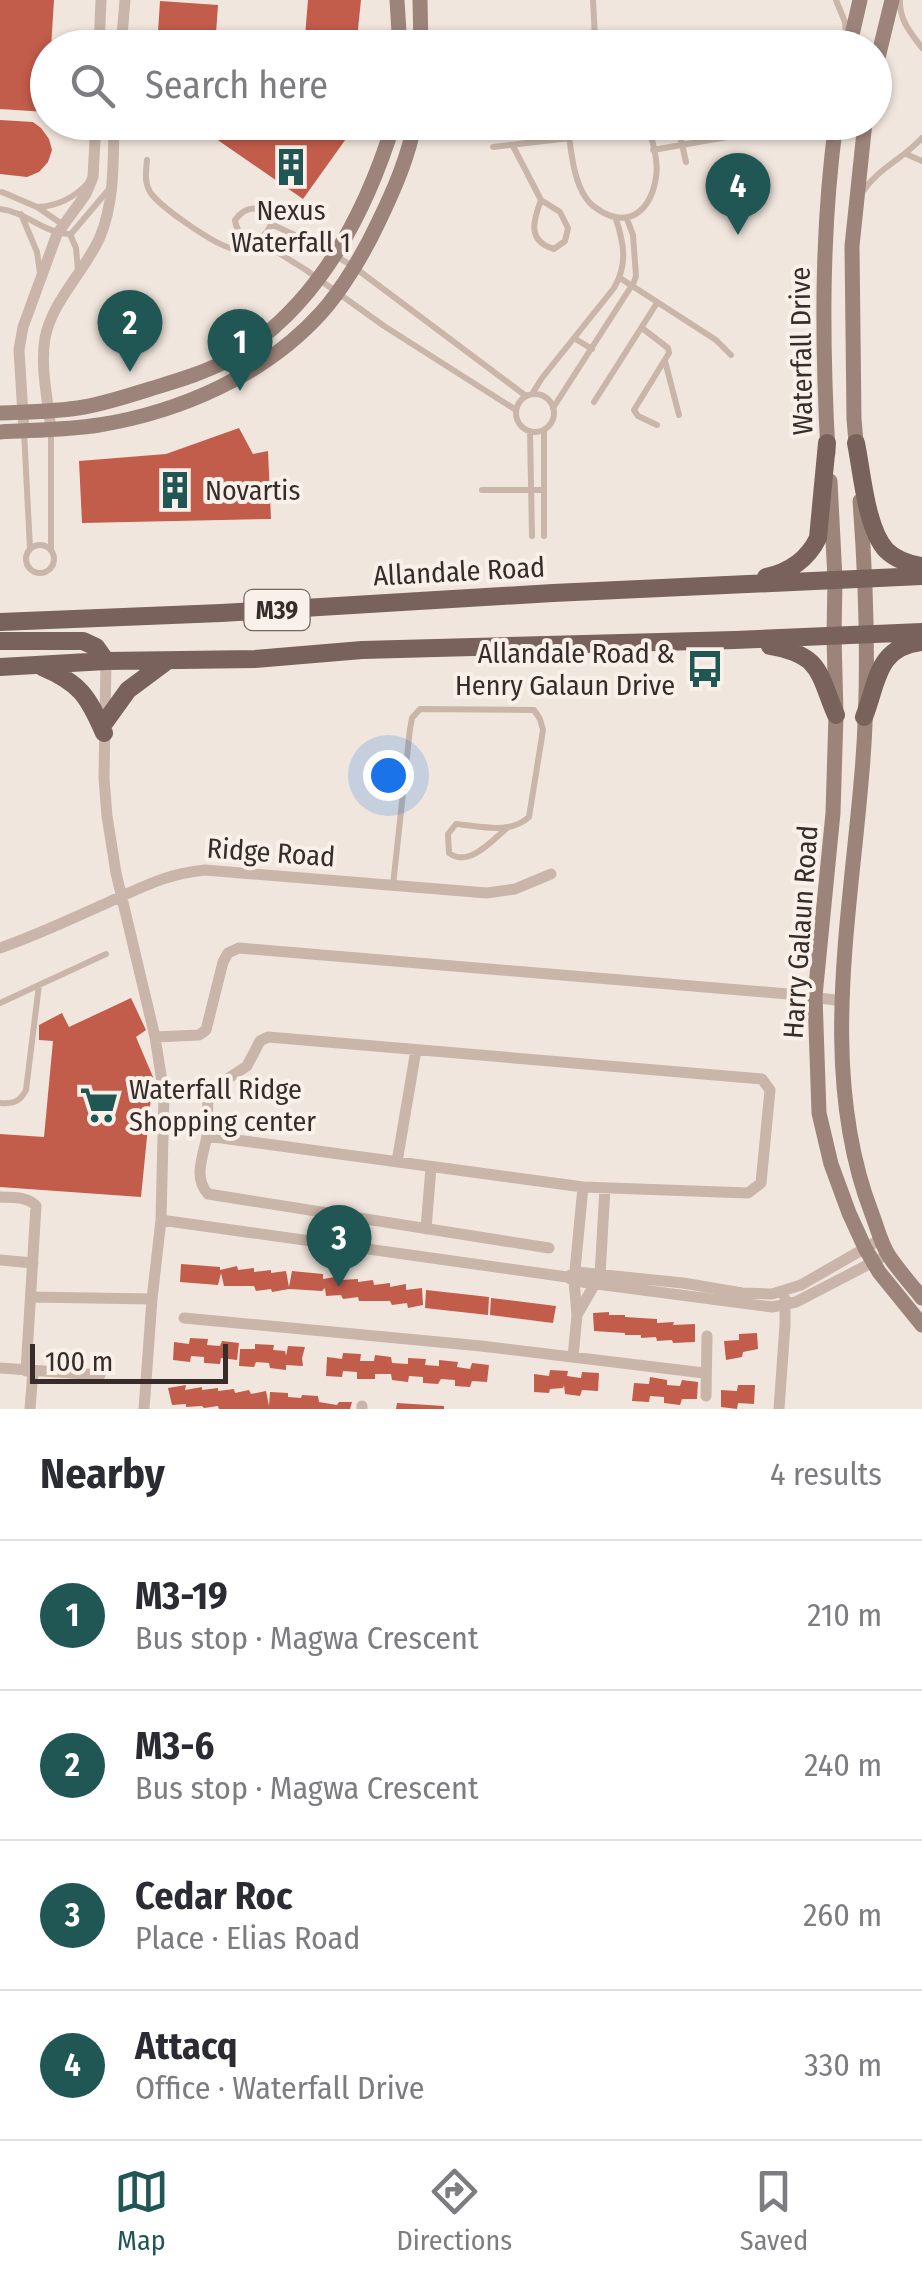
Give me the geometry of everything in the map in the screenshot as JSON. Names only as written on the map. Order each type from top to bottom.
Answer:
[{"type":"main road","points":[[397,0],[399,30]]},
{"type":"main road","points":[[420,0],[421,30]]},
{"type":"main road","points":[[852,30],[860,0]]},
{"type":"main road","points":[[885,30],[892,0]]},
{"type":"main road","points":[[0,413],[84,407],[134,394],[225,361],[255,342],[289,313],[335,255],[370,191],[388,140]]},
{"type":"main road","points":[[0,432],[99,425],[134,418],[212,391],[257,366],[293,340],[322,312],[354,267],[400,178],[410,140]]},
{"type":"main road","name":"Waterfall Drive","points":[[834,140],[826,222],[823,347],[835,578],[834,636]]},
{"type":"main road","name":"Waterfall Drive","points":[[863,140],[852,246],[854,419],[866,578],[865,634]]},
{"type":"main road","points":[[856,442],[872,522],[882,546],[897,558],[922,566]]},
{"type":"main road","points":[[732,586],[777,575],[813,548],[819,528],[828,443]]},
{"type":"main road","name":"Allandale Road","points":[[0,622],[922,576]]},
{"type":"main road","name":"M39","points":[[0,666],[922,632]]},
{"type":"main road","name":"Harry Galaun Road","points":[[865,634],[862,780],[849,896],[842,1062],[854,1153],[865,1197],[884,1246],[922,1298]]},
{"type":"main road","name":"Harry Galaun Road","points":[[834,636],[833,813],[815,996],[819,1114],[831,1164],[869,1255],[922,1324]]},
{"type":"main road","points":[[735,640],[790,650],[806,658],[819,671],[836,715]]},
{"type":"main road","points":[[0,641],[82,641],[96,647],[106,661]]},
{"type":"main road","points":[[864,717],[884,660],[899,648],[922,642]]},
{"type":"main road","points":[[39,666],[64,676],[88,698],[104,727],[128,690],[167,661]]},
{"type":"street","points":[[100,30],[101,0]]},
{"type":"street","points":[[122,30],[125,0]]},
{"type":"street","points":[[24,431],[19,350],[29,306],[93,177],[95,140]]},
{"type":"street","points":[[50,430],[44,367],[46,333],[99,240],[107,215],[113,140]]},
{"type":"street","points":[[106,661],[107,816],[164,1094],[162,1220],[144,1409]]},
{"type":"street","name":"Ridge Road","points":[[0,948],[180,872],[206,870],[487,893],[515,889],[551,874]]},
{"type":"street","points":[[155,1036],[199,1035],[206,1030],[223,962],[239,948],[843,1001]]},
{"type":"street","points":[[206,1136],[583,1187],[748,1193],[761,1183],[770,1090],[762,1079],[268,1036],[260,1041],[247,1066],[208,1096],[198,1177],[208,1194],[549,1248]]},
{"type":"street","points":[[397,1162],[416,1050]]},
{"type":"street","points":[[426,1229],[431,1166]]},
{"type":"street","points":[[574,1358],[577,1315],[572,1277],[583,1187]]},
{"type":"street","points":[[577,1315],[598,1279],[605,1188]]},
{"type":"street","points":[[0,1197],[26,1199],[36,1206],[30,1409]]},
{"type":"street","points":[[162,1220],[598,1279],[772,1307],[801,1285],[884,1246]]},
{"type":"street","points":[[0,1260],[33,1263]]},
{"type":"street","points":[[31,1298],[152,1300]]},
{"type":"street","points":[[779,1409],[785,1298]]},
{"type":"street","points":[[184,1318],[481,1346],[704,1373]]},
{"type":"street","points":[[706,1396],[707,1336]]},
{"type":"street","points":[[0,1368],[100,1375]]},
{"type":"lane","points":[[592,0],[594,30]]},
{"type":"lane","points":[[836,0],[846,30]]},
{"type":"lane","points":[[900,0],[903,22],[922,48]]},
{"type":"lane","points":[[856,204],[866,186],[922,138]]},
{"type":"lane","points":[[493,146],[556,140]]},
{"type":"lane","points":[[570,140],[583,195],[593,207],[616,219],[627,219],[651,198],[657,168],[651,140]]},
{"type":"lane","points":[[681,140],[686,162]]},
{"type":"lane","points":[[653,150],[710,140]]},
{"type":"lane","points":[[512,146],[541,200],[560,212],[568,228],[565,241],[554,249],[542,244],[532,224],[541,200]]},
{"type":"lane","points":[[906,154],[922,161]]},
{"type":"lane","points":[[147,160],[148,189],[194,229],[230,248],[242,248],[256,240],[268,232],[271,224],[261,210],[252,207],[235,220],[236,229],[244,238],[256,240],[516,410]]},
{"type":"lane","points":[[36,208],[66,200],[93,177]]},
{"type":"lane","points":[[64,231],[110,187]]},
{"type":"lane","points":[[2,192],[36,208],[64,231],[76,248],[77,278]]},
{"type":"lane","points":[[0,209],[64,231]]},
{"type":"lane","points":[[21,214],[37,252],[42,279]]},
{"type":"lane","points":[[616,219],[624,261],[620,278],[520,402],[516,410],[518,422],[530,431],[540,432],[552,420],[553,408],[632,287],[636,268],[632,229],[627,219]]},
{"type":"lane","points":[[271,224],[354,267],[529,395],[545,398],[553,408]]},
{"type":"lane","points":[[620,278],[716,340],[730,356]]},
{"type":"lane","points":[[594,402],[658,303]]},
{"type":"lane","points":[[642,328],[666,344],[669,353],[634,410],[657,426]]},
{"type":"lane","points":[[574,338],[592,349]]},
{"type":"lane","points":[[665,360],[680,415]]},
{"type":"lane","points":[[544,429],[544,536]]},
{"type":"lane","points":[[24,431],[30,549],[26,562],[41,573],[54,562],[50,430]]},
{"type":"lane","points":[[530,431],[532,536]]},
{"type":"lane","points":[[482,490],[544,490]]},
{"type":"lane","points":[[30,549],[39,545],[51,550]]},
{"type":"lane","points":[[393,885],[410,730],[412,718],[420,710],[534,710],[543,730],[529,817],[507,828],[456,824],[448,834],[449,853],[464,859],[507,828]]},
{"type":"lane","points":[[0,1003],[106,954]]},
{"type":"lane","points":[[0,1104],[12,1104],[26,1090],[38,985]]},
{"type":"building","points":[[0,0],[54,0],[52,30],[30,30],[30,111],[0,109]]},
{"type":"building","points":[[308,0],[361,0],[358,30],[306,30]]},
{"type":"building","points":[[160,1],[218,5],[216,30],[158,30]]},
{"type":"building","points":[[0,120],[30,122],[30,140],[49,140],[52,150],[48,162],[27,177],[0,174]]},
{"type":"building","name":"Nexus Waterfall 1","points":[[218,140],[345,140],[303,199]]},
{"type":"building","name":"Novartis","points":[[239,428],[253,454],[268,451],[271,519],[82,523],[79,461],[166,454]]},
{"type":"building","name":"Waterfall Ridge Shopping center","points":[[131,998],[146,1030],[136,1037],[153,1077],[141,1197],[0,1187],[0,1134],[44,1137],[53,1041],[39,1040],[39,1025],[62,1013],[69,1027]]},
{"type":"building","points":[[181,1264],[220,1270],[237,1266],[238,1270],[254,1268],[254,1272],[286,1271],[289,1287],[292,1271],[323,1274],[323,1279],[341,1276],[341,1280],[373,1280],[374,1285],[390,1283],[390,1287],[406,1284],[406,1290],[422,1288],[423,1305],[408,1308],[407,1303],[343,1299],[341,1295],[326,1296],[325,1288],[272,1292],[256,1291],[254,1286],[224,1286],[221,1273],[218,1285],[180,1282]]},
{"type":"building","points":[[426,1290],[489,1297],[488,1315],[425,1308]]},
{"type":"building","points":[[491,1298],[556,1306],[553,1323],[490,1315]]},
{"type":"building","points":[[593,1313],[657,1319],[657,1323],[695,1324],[695,1342],[673,1343],[657,1341],[656,1337],[594,1331]]},
{"type":"building","points":[[757,1333],[758,1349],[726,1360],[724,1341],[739,1340],[739,1334]]},
{"type":"building","points":[[190,1338],[208,1339],[207,1345],[220,1346],[222,1341],[239,1343],[237,1360],[221,1358],[220,1364],[204,1363],[204,1357],[191,1356],[190,1362],[173,1360],[174,1342],[189,1344]]},
{"type":"building","points":[[255,1344],[274,1345],[273,1350],[285,1351],[286,1356],[288,1346],[305,1347],[303,1366],[286,1365],[286,1370],[256,1362],[254,1367],[239,1366],[240,1349],[255,1349]]},
{"type":"building","points":[[343,1353],[361,1354],[360,1361],[374,1361],[375,1355],[391,1357],[392,1363],[408,1364],[408,1358],[426,1359],[425,1365],[439,1366],[439,1360],[458,1362],[457,1367],[470,1369],[472,1363],[489,1365],[487,1382],[455,1386],[455,1380],[423,1383],[423,1377],[409,1376],[408,1382],[392,1380],[391,1374],[357,1379],[357,1372],[343,1371],[342,1377],[326,1376],[327,1357],[342,1359]]},
{"type":"building","points":[[550,1370],[568,1371],[567,1376],[581,1378],[582,1372],[599,1373],[598,1391],[582,1390],[580,1396],[565,1394],[564,1385],[550,1389],[549,1393],[534,1392],[534,1374],[549,1376]]},
{"type":"building","points":[[650,1377],[667,1380],[667,1385],[680,1386],[682,1380],[698,1382],[697,1399],[682,1399],[680,1405],[664,1403],[664,1397],[650,1396],[649,1402],[632,1401],[634,1383],[649,1384]]},
{"type":"building","points":[[186,1385],[185,1390],[202,1387],[234,1389],[235,1393],[249,1390],[251,1394],[266,1391],[269,1406],[270,1392],[288,1393],[288,1397],[318,1396],[319,1402],[337,1405],[352,1402],[350,1409],[172,1405],[168,1388]]},
{"type":"building","points":[[738,1385],[755,1385],[754,1404],[738,1403],[737,1409],[721,1407],[721,1390],[737,1391]]},
{"type":"building","points":[[397,1403],[444,1406],[444,1409],[396,1409]]},
{"type":"place","name":"Nexus Waterfall 1","points":[[291,167]]},
{"type":"place","name":"Attacq","points":[[738,235]]},
{"type":"place","name":"M3-6","points":[[130,372]]},
{"type":"place","name":"M3-19","points":[[240,391]]},
{"type":"place","name":"Novartis","points":[[175,490]]},
{"type":"place","name":"Allandale Road & Henry Galaun Drive","points":[[705,669]]},
{"type":"place","name":"Waterfall Ridge Shopping center","points":[[99,1105]]},
{"type":"place","name":"Cedar Roc","points":[[339,1287]]}]
